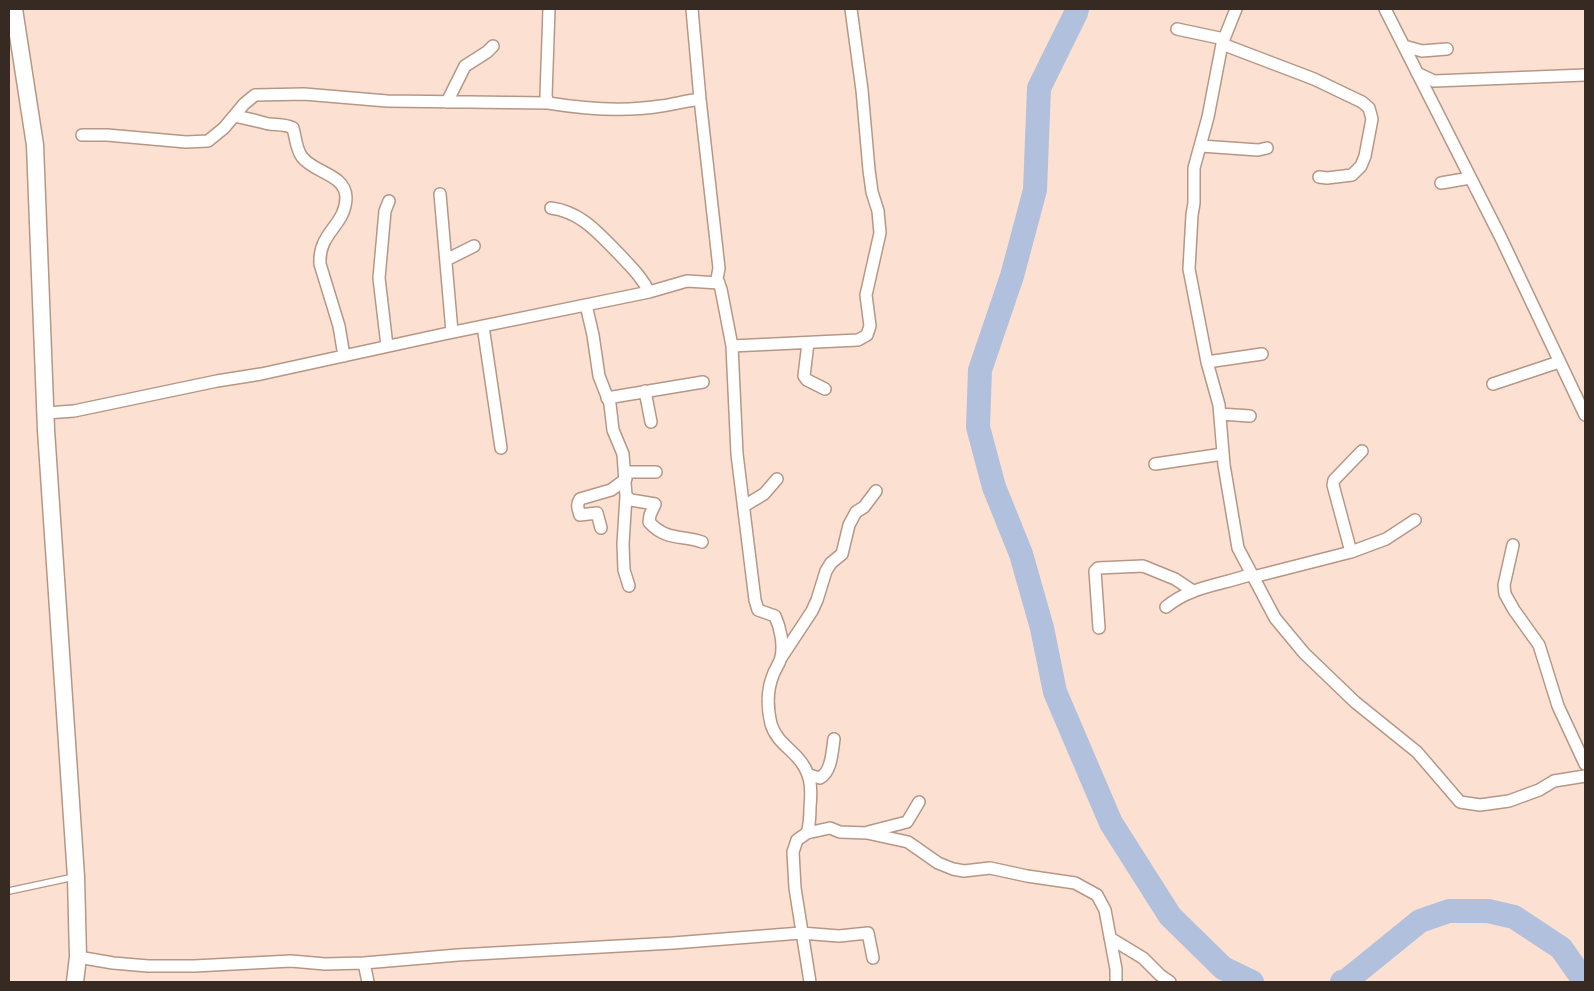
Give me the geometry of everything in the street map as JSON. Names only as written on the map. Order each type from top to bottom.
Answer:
[{"type":"street","points":[[14,9],[35,145],[46,413],[76,877],[78,957],[75,982]]},
{"type":"street","points":[[548,103],[546,96],[549,9]]},
{"type":"street","points":[[692,9],[719,268],[718,279],[732,346],[738,454],[755,600],[758,610],[775,616],[779,624],[782,649],[781,658]]},
{"type":"street","points":[[732,346],[858,340],[867,335],[870,326],[866,295],[880,233],[878,211],[872,192],[869,170],[862,90],[851,9]]},
{"type":"street","points":[[1236,9],[1224,41],[1194,173],[1194,203],[1189,269],[1207,362],[1220,414],[1223,454],[1238,548],[1275,618],[1304,653],[1355,702],[1417,752],[1460,802],[1480,805],[1509,801],[1539,790],[1554,781],[1585,776]]},
{"type":"street","points":[[1385,9],[1470,178],[1585,415]]},
{"type":"street","points":[[1177,29],[1224,41],[1314,79],[1362,102],[1369,108],[1372,119],[1365,156],[1360,166],[1352,175],[1319,177]]},
{"type":"street","points":[[447,102],[465,66],[493,46]]},
{"type":"street","points":[[1404,46],[1422,51],[1447,49]]},
{"type":"street","points":[[1417,73],[1434,81],[1585,75]]},
{"type":"street","points":[[82,135],[107,135],[186,142],[208,141],[224,128],[244,104],[255,95],[304,94],[387,101],[548,103],[577,108],[609,109],[661,106],[700,99]]},
{"type":"street","points":[[234,116],[271,124],[287,125],[293,128],[297,147],[303,159],[340,182],[344,190],[346,198],[342,218],[326,237],[320,255],[320,264],[339,326],[344,356]]},
{"type":"street","points":[[1201,146],[1258,150],[1266,148]]},
{"type":"street","points":[[1441,183],[1470,178]]},
{"type":"street","points":[[440,194],[452,332]]},
{"type":"street","points":[[387,346],[379,278],[385,211],[389,201]]},
{"type":"street","points":[[551,208],[570,212],[592,226],[639,276],[649,292]]},
{"type":"street","points":[[446,260],[474,246]]},
{"type":"street","points":[[46,413],[74,411],[261,374],[452,332],[649,292],[687,281],[719,283]]},
{"type":"street","points":[[586,305],[600,376],[610,404],[613,430],[623,454],[626,496],[623,537],[624,570],[629,586]]},
{"type":"street","points":[[483,326],[500,448]]},
{"type":"street","points":[[808,343],[804,376],[807,380],[825,389]]},
{"type":"street","points":[[1207,362],[1262,354]]},
{"type":"street","points":[[1492,384],[1559,362]]},
{"type":"street","points":[[607,398],[702,382]]},
{"type":"street","points":[[645,392],[651,422]]},
{"type":"street","points":[[1220,414],[1250,416]]},
{"type":"street","points":[[1351,552],[1333,485],[1334,480],[1362,450]]},
{"type":"street","points":[[1155,464],[1223,454]]},
{"type":"street","points":[[601,528],[597,513],[580,515],[577,506],[580,499],[611,490],[625,475],[656,472]]},
{"type":"street","points":[[744,506],[764,494],[777,478]]},
{"type":"street","points":[[807,833],[810,826],[812,794],[809,775],[797,756],[782,744],[772,725],[768,690],[781,658],[812,611],[826,571],[831,563],[842,554],[850,525],[856,512],[864,507],[876,491]]},
{"type":"street","points":[[626,496],[631,500],[655,504],[649,522],[663,532],[675,538],[691,538],[702,542]]},
{"type":"street","points":[[1166,607],[1181,595],[1193,591],[1351,552],[1386,539],[1415,520]]},
{"type":"street","points":[[1513,545],[1504,585],[1505,594],[1539,645],[1558,706],[1585,764]]},
{"type":"street","points":[[1099,628],[1095,571],[1098,568],[1143,566],[1175,579],[1193,591]]},
{"type":"street","points":[[809,775],[820,778],[825,775],[834,739]]},
{"type":"street","points":[[867,833],[907,822],[919,802]]},
{"type":"street","points":[[810,982],[806,946],[802,933],[795,888],[793,852],[797,840],[807,833],[830,828],[840,832],[867,833],[908,842],[938,863],[953,869],[964,871],[990,868],[1075,883],[1097,895],[1105,910],[1116,969],[1116,982]]},
{"type":"street","points":[[78,957],[148,966],[194,966],[282,961],[325,964],[364,963],[458,955],[673,943],[802,933],[839,936],[868,934],[873,958]]},
{"type":"street","points":[[1110,938],[1143,958],[1160,976],[1170,982]]},
{"type":"street","points":[[364,963],[368,982]]},
{"type":"lane","points":[[9,891],[76,877]]},
{"type":"waterway","points":[[1077,9],[1039,88],[1035,190],[1012,276],[980,370],[978,427],[994,487],[1021,554],[1042,628],[1055,692],[1111,823],[1170,916],[1223,968],[1252,982]]},
{"type":"waterway","points":[[1342,982],[1346,981],[1420,921],[1449,911],[1488,911],[1514,917],[1561,948],[1585,982]]}]
